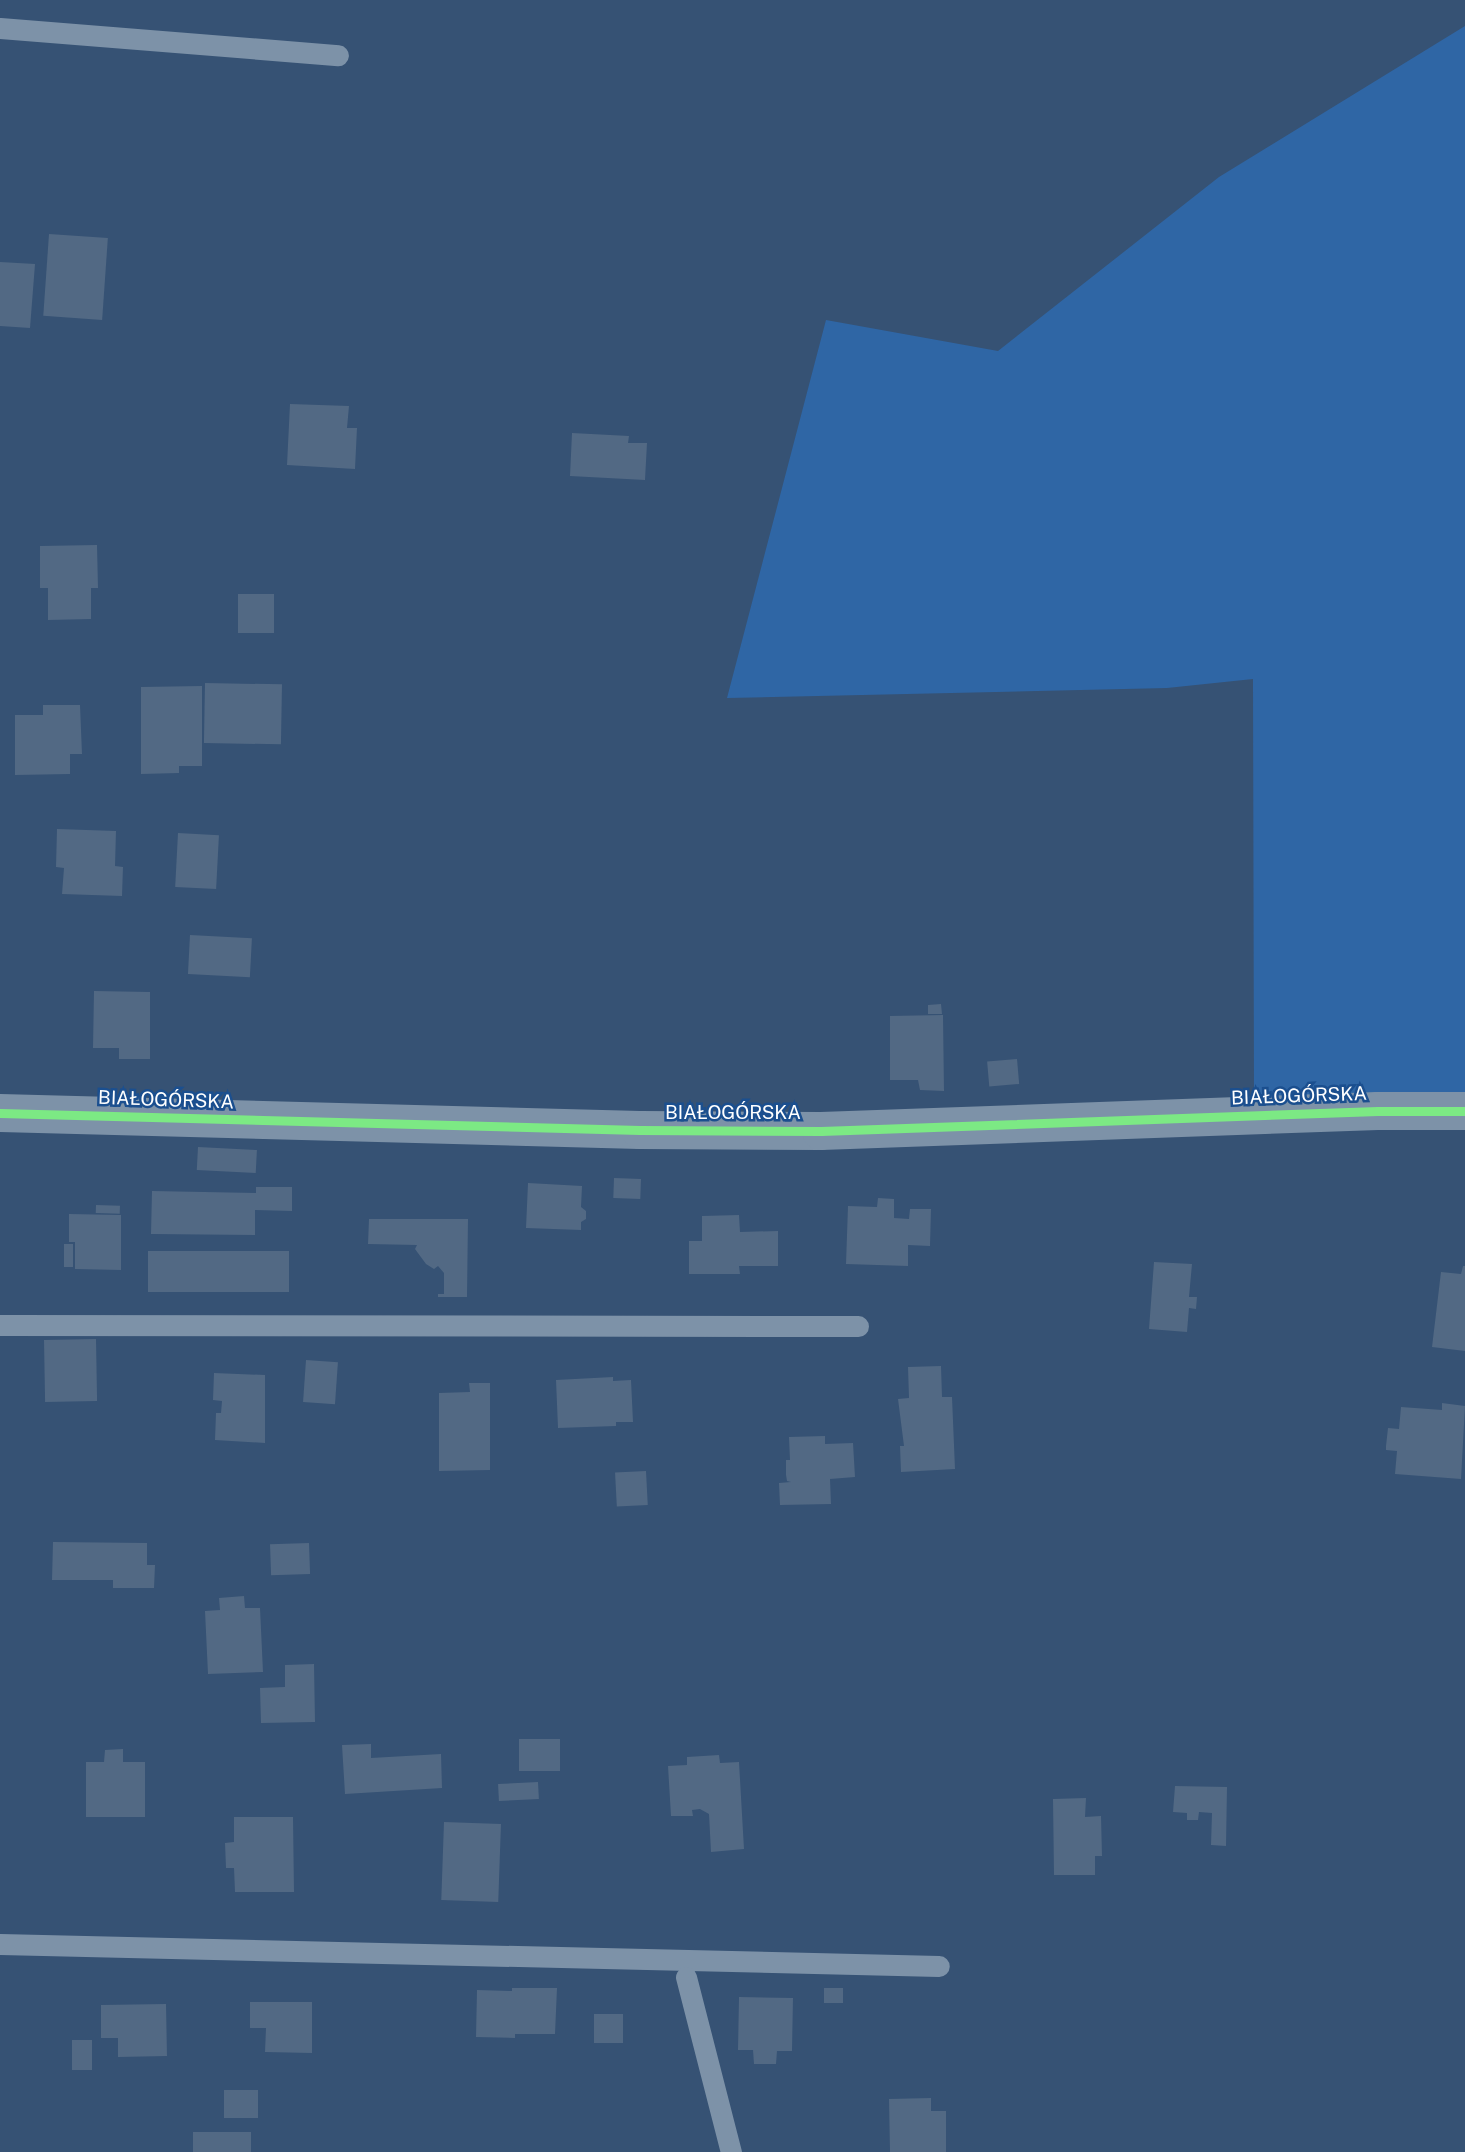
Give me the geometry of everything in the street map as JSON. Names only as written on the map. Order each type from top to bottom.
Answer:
[{"type":"street","name":"BIAŁOGÓRSKA","points":[[0,1113],[640,1130],[821,1131],[1378,1111],[1465,1111]]},
{"type":"lane","points":[[0,29],[338,55]]},
{"type":"lane","points":[[0,1325],[858,1326]]},
{"type":"lane","points":[[0,1944],[939,1966]]},
{"type":"lane","points":[[686,1977],[731,2152]]},
{"type":"shaded area","points":[[1465,26],[1465,1096],[1254,1102],[1253,679],[1167,688],[727,698],[826,320],[998,351],[1219,177]]},
{"type":"building","points":[[49,234],[108,238],[102,320],[43,316]]},
{"type":"building","points":[[0,262],[35,264],[30,328],[0,326]]},
{"type":"building","points":[[290,404],[349,406],[347,428],[357,428],[355,469],[287,465]]},
{"type":"building","points":[[572,433],[629,436],[628,443],[647,443],[645,480],[570,476]]},
{"type":"building","points":[[97,545],[98,588],[91,588],[91,619],[48,620],[48,588],[40,588],[40,546]]},
{"type":"building","points":[[238,594],[274,594],[274,633],[238,633]]},
{"type":"building","points":[[205,683],[282,684],[281,744],[204,743]]},
{"type":"building","points":[[202,686],[202,766],[179,766],[179,773],[141,774],[141,687]]},
{"type":"building","points":[[43,705],[80,705],[82,754],[70,754],[70,774],[15,775],[15,715],[43,715]]},
{"type":"building","points":[[57,829],[116,831],[115,866],[123,867],[122,896],[62,894],[64,868],[56,867]]},
{"type":"building","points":[[178,833],[219,835],[216,889],[175,887]]},
{"type":"building","points":[[190,935],[252,938],[250,977],[188,974]]},
{"type":"building","points":[[94,991],[150,992],[150,1059],[119,1059],[119,1048],[93,1048]]},
{"type":"building","points":[[941,1004],[942,1014],[928,1014],[928,1005]]},
{"type":"building","points":[[943,1015],[944,1091],[920,1090],[918,1080],[890,1080],[890,1016]]},
{"type":"building","points":[[1017,1059],[1019,1084],[989,1087],[987,1062]]},
{"type":"building","points":[[198,1147],[257,1150],[256,1173],[197,1170]]},
{"type":"building","points":[[614,1178],[641,1179],[640,1199],[613,1198]]},
{"type":"building","points":[[528,1183],[582,1186],[581,1207],[586,1211],[586,1219],[581,1222],[581,1230],[526,1228]]},
{"type":"building","points":[[256,1187],[292,1187],[292,1211],[255,1210],[255,1235],[151,1234],[152,1191],[256,1193]]},
{"type":"building","points":[[878,1198],[894,1199],[894,1218],[909,1219],[910,1209],[931,1209],[930,1246],[908,1245],[908,1266],[846,1264],[848,1206],[877,1207]]},
{"type":"building","points":[[96,1205],[120,1206],[120,1214],[96,1213]]},
{"type":"building","points":[[69,1214],[121,1215],[121,1270],[75,1269],[75,1242],[69,1242]]},
{"type":"building","points":[[739,1215],[740,1232],[778,1231],[778,1266],[739,1266],[740,1274],[689,1274],[689,1241],[702,1241],[702,1216]]},
{"type":"building","points":[[369,1219],[468,1219],[467,1297],[438,1297],[438,1294],[444,1294],[444,1273],[438,1266],[434,1269],[426,1264],[415,1249],[417,1245],[368,1244]]},
{"type":"building","points":[[64,1244],[73,1244],[73,1267],[64,1267]]},
{"type":"building","points":[[148,1251],[289,1251],[289,1292],[148,1292]]},
{"type":"building","points":[[1154,1262],[1192,1264],[1189,1297],[1197,1297],[1196,1309],[1189,1308],[1187,1332],[1149,1329]]},
{"type":"building","points":[[1463,1266],[1465,1351],[1432,1347],[1441,1272],[1461,1274]]},
{"type":"building","points":[[96,1339],[97,1401],[45,1402],[44,1340]]},
{"type":"building","points":[[306,1360],[338,1362],[335,1404],[303,1402]]},
{"type":"building","points":[[941,1366],[942,1397],[952,1397],[955,1469],[901,1472],[900,1446],[904,1446],[898,1399],[909,1398],[908,1367]]},
{"type":"building","points":[[214,1373],[265,1375],[265,1443],[215,1440],[216,1413],[221,1413],[222,1401],[213,1400]]},
{"type":"building","points":[[613,1377],[613,1381],[631,1380],[633,1422],[616,1422],[616,1426],[558,1428],[556,1380]]},
{"type":"building","points":[[469,1383],[490,1383],[490,1470],[439,1471],[439,1393],[470,1392]]},
{"type":"building","points":[[1442,1403],[1465,1406],[1461,1479],[1395,1474],[1397,1451],[1386,1450],[1386,1446],[1388,1428],[1399,1429],[1401,1407],[1442,1410]]},
{"type":"building","points":[[825,1436],[825,1444],[853,1443],[855,1477],[830,1479],[831,1504],[780,1505],[779,1483],[791,1482],[787,1481],[786,1475],[786,1460],[790,1460],[789,1437]]},
{"type":"building","points":[[646,1471],[648,1505],[617,1507],[615,1473]]},
{"type":"building","points":[[53,1542],[147,1543],[147,1565],[155,1565],[154,1588],[113,1588],[113,1580],[52,1580]]},
{"type":"building","points":[[309,1543],[310,1574],[271,1575],[270,1544]]},
{"type":"building","points":[[244,1596],[245,1608],[260,1608],[263,1672],[208,1674],[205,1611],[220,1610],[219,1598]]},
{"type":"building","points":[[314,1664],[315,1722],[261,1723],[260,1688],[285,1687],[285,1665]]},
{"type":"building","points":[[519,1739],[560,1739],[560,1771],[519,1771]]},
{"type":"building","points":[[371,1744],[371,1758],[441,1754],[442,1788],[345,1794],[342,1745]]},
{"type":"building","points":[[123,1749],[123,1762],[145,1762],[145,1817],[86,1817],[86,1762],[104,1762],[105,1750]]},
{"type":"building","points":[[719,1755],[720,1763],[739,1762],[744,1849],[711,1852],[709,1814],[700,1809],[692,1810],[693,1816],[671,1816],[668,1766],[687,1765],[687,1757]]},
{"type":"building","points":[[538,1782],[539,1799],[499,1801],[498,1784]]},
{"type":"building","points":[[1175,1786],[1227,1787],[1226,1846],[1211,1845],[1212,1813],[1199,1812],[1198,1820],[1187,1820],[1187,1813],[1173,1812]]},
{"type":"building","points":[[1086,1798],[1085,1817],[1101,1816],[1102,1856],[1095,1856],[1095,1875],[1054,1875],[1053,1799]]},
{"type":"building","points":[[234,1817],[293,1817],[294,1892],[235,1892],[234,1868],[226,1868],[225,1843],[234,1842]]},
{"type":"building","points":[[444,1822],[501,1824],[498,1902],[441,1900]]},
{"type":"building","points":[[512,1988],[557,1988],[555,2034],[515,2034],[515,2038],[476,2037],[477,1990],[512,1991]]},
{"type":"building","points":[[824,1988],[843,1988],[843,2003],[824,2003]]},
{"type":"building","points":[[739,1997],[793,1998],[792,2051],[777,2051],[776,2064],[754,2064],[753,2050],[738,2050]]},
{"type":"building","points":[[250,2002],[312,2002],[312,2053],[265,2052],[266,2028],[250,2028]]},
{"type":"building","points":[[166,2004],[167,2056],[118,2057],[118,2038],[101,2038],[101,2005]]},
{"type":"building","points":[[594,2014],[623,2014],[623,2043],[594,2043]]},
{"type":"building","points":[[72,2040],[92,2040],[92,2070],[72,2070]]},
{"type":"building","points":[[224,2090],[258,2090],[258,2118],[224,2118]]},
{"type":"building","points":[[931,2098],[931,2111],[946,2111],[946,2152],[890,2152],[889,2099]]},
{"type":"building","points":[[193,2132],[251,2132],[251,2152],[193,2152]]},
{"type":"cycle path","points":[[0,1113],[640,1130],[821,1131],[1378,1111],[1465,1111]]}]
